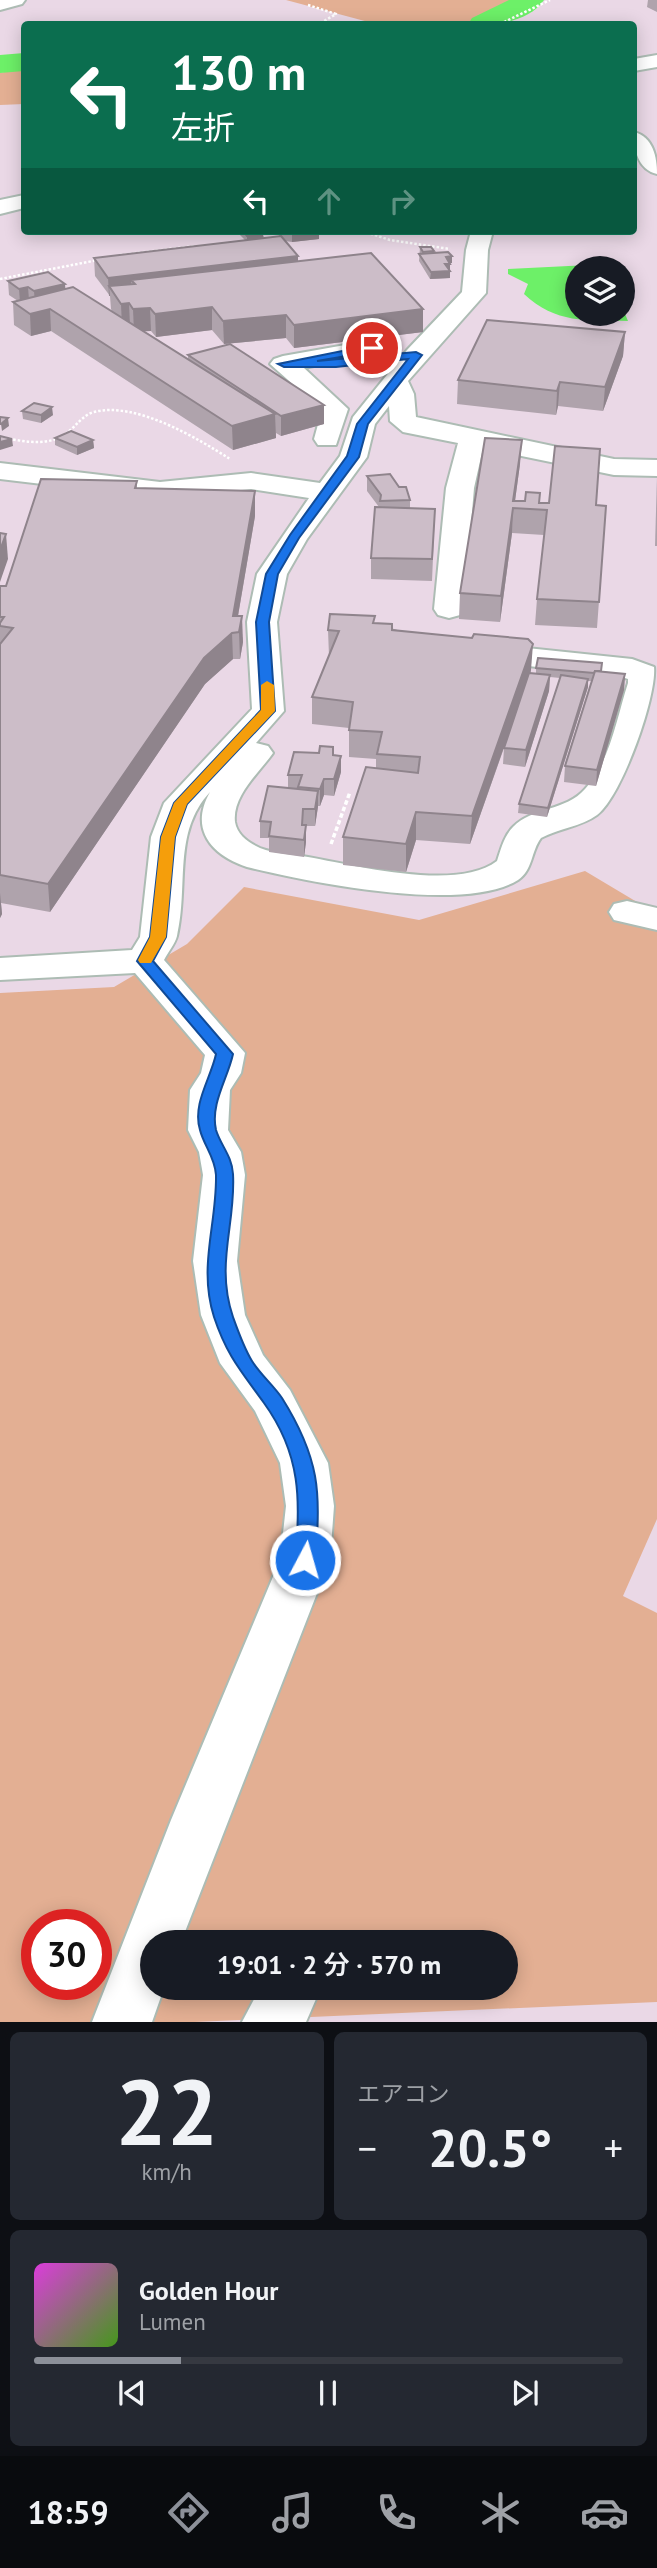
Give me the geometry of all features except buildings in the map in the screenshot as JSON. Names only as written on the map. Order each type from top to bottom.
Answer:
[{"type":"street","points":[[0,5],[16,0]]},
{"type":"street","points":[[637,64],[657,61]]},
{"type":"street","points":[[637,142],[657,168]]},
{"type":"street","points":[[0,207],[21,203]]},
{"type":"street","points":[[447,650],[621,666],[643,674],[644,682],[607,785],[581,810],[529,831],[520,839],[516,858],[508,871],[490,880],[464,884],[420,884],[255,859],[232,847],[219,829],[219,810],[265,736],[268,711],[262,622],[272,574],[353,457],[362,424],[416,355],[474,293],[479,241]]},
{"type":"street","points":[[284,364],[379,346]]},
{"type":"street","points":[[254,361],[284,364],[349,363],[416,355]]},
{"type":"street","points":[[284,364],[296,370],[306,385],[324,397],[335,409],[327,439]]},
{"type":"street","points":[[395,380],[401,394],[403,421],[412,426],[614,467],[657,468]]},
{"type":"street","points":[[449,610],[460,488],[472,439]]},
{"type":"street","points":[[0,471],[160,490],[251,481],[328,492]]},
{"type":"street","points":[[145,961],[158,937],[168,837],[181,803],[268,711]]},
{"type":"street","points":[[0,969],[145,961]]},
{"type":"street","points":[[122,2022],[199,1820],[305,1560],[310,1506],[304,1463],[274,1402],[243,1363],[223,1315],[215,1261],[225,1175],[220,1152],[208,1130],[210,1090],[221,1073],[225,1054],[145,961]]},
{"type":"path","points":[[506,21],[550,0]]},
{"type":"path","points":[[308,5],[336,14],[324,21]]},
{"type":"path","points":[[377,235],[420,246],[479,241]]},
{"type":"path","points":[[119,255],[203,246]]},
{"type":"path","points":[[0,279],[108,257]]},
{"type":"path","points":[[0,437],[33,443],[47,441],[64,435],[90,413],[128,411],[221,453],[247,471],[251,481]]},
{"type":"path","points":[[322,870],[350,792]]},
{"type":"shaded area","points":[[286,0],[518,0],[476,21],[365,21]]},
{"type":"shaded area","points":[[21,69],[21,104],[0,105],[0,73]]},
{"type":"shaded area","points":[[565,266],[565,316],[536,304],[524,294],[528,284],[508,274],[508,269]]},
{"type":"shaded area","points":[[585,871],[657,914],[657,1519],[623,1596],[657,1613],[657,2002],[195,2022],[0,2022],[0,993],[114,987],[187,944],[244,887],[419,920]]},
{"type":"waterway","points":[[488,21],[530,0]]},
{"type":"waterway","points":[[0,64],[21,62]]},
{"type":"slow traffic","points":[[146,960],[158,937],[168,837],[181,803],[268,711],[267,685]]},
{"type":"route","points":[[305,1560],[310,1506],[304,1463],[274,1402],[243,1363],[223,1315],[215,1261],[225,1175],[220,1152],[208,1130],[210,1090],[221,1073],[225,1054],[145,961],[158,937],[168,837],[181,803],[268,711],[262,622],[272,574],[294,537],[353,457],[362,424],[416,355],[377,362],[284,364],[372,348]]}]
